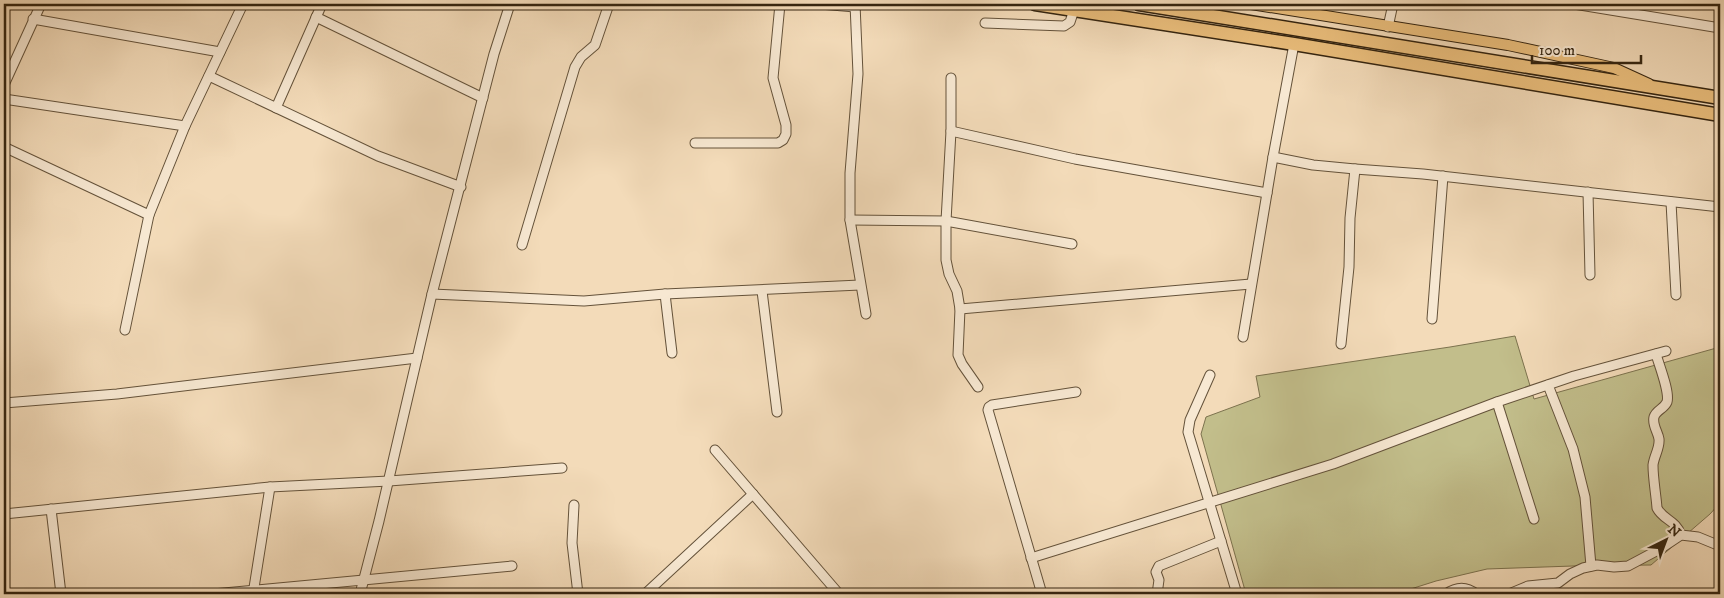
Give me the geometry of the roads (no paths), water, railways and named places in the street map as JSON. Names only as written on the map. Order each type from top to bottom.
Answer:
[{"type":"highway","points":[[1035,4],[1294,44],[1720,114]]},
{"type":"highway","points":[[1140,4],[1720,98]]},
{"type":"main road","points":[[1251,4],[1508,45],[1614,68],[1659,88]]},
{"type":"street","points":[[4,85],[40,4]]},
{"type":"street","points":[[126,330],[149,216],[185,126],[243,4]]},
{"type":"street","points":[[276,108],[322,4]]},
{"type":"street","points":[[360,594],[432,294],[494,54],[510,4]]},
{"type":"street","points":[[522,245],[575,67],[581,56],[595,45],[609,4]]},
{"type":"street","points":[[695,144],[778,143],[783,140],[786,134],[786,125],[773,78],[780,4]]},
{"type":"street","points":[[820,4],[855,6],[858,74],[850,173],[850,220],[866,314]]},
{"type":"street","points":[[1388,27],[1393,4]]},
{"type":"street","points":[[1574,4],[1720,28]]},
{"type":"street","points":[[986,23],[1064,26],[1070,22],[1074,10]]},
{"type":"street","points":[[316,17],[484,98]]},
{"type":"street","points":[[33,19],[220,52]]},
{"type":"street","points":[[1242,337],[1272,157],[1294,44]]},
{"type":"street","points":[[209,76],[378,156],[461,187]]},
{"type":"street","points":[[951,78],[946,260],[949,274],[957,291],[960,309],[958,354],[962,364],[978,387]]},
{"type":"street","points":[[4,99],[185,126]]},
{"type":"street","points":[[950,131],[1076,158],[1267,193]]},
{"type":"street","points":[[4,147],[149,216]]},
{"type":"street","points":[[1272,157],[1313,165],[1355,170],[1443,176],[1720,207]]},
{"type":"street","points":[[1341,344],[1350,267],[1350,218],[1355,170]]},
{"type":"street","points":[[1432,318],[1443,176]]},
{"type":"street","points":[[1588,192],[1590,275]]},
{"type":"street","points":[[1671,202],[1676,295]]},
{"type":"street","points":[[850,220],[946,221],[1072,244]]},
{"type":"street","points":[[960,309],[1252,284]]},
{"type":"street","points":[[432,294],[584,301],[665,294],[860,285]]},
{"type":"street","points":[[762,291],[777,412]]},
{"type":"street","points":[[665,294],[672,353]]},
{"type":"street","points":[[1031,558],[1333,464],[1497,402],[1548,385],[1666,351]]},
{"type":"street","points":[[1656,354],[1668,396],[1665,406],[1654,417],[1654,425],[1659,441],[1653,466],[1656,508],[1659,513],[1673,522],[1681,535]]},
{"type":"street","points":[[4,403],[117,394],[417,358]]},
{"type":"street","points":[[1210,375],[1190,420],[1188,432],[1237,594]]},
{"type":"street","points":[[1548,385],[1573,449],[1585,497],[1591,566]]},
{"type":"street","points":[[1042,594],[988,410],[992,405],[1076,392]]},
{"type":"street","points":[[1497,402],[1534,519]]},
{"type":"street","points":[[715,450],[839,594]]},
{"type":"street","points":[[4,514],[270,486],[388,481],[562,468]]},
{"type":"street","points":[[253,592],[270,486]]},
{"type":"street","points":[[645,594],[753,494]]},
{"type":"street","points":[[574,505],[572,543],[578,594]]},
{"type":"street","points":[[51,509],[61,594]]},
{"type":"street","points":[[1509,594],[1528,586],[1558,583],[1574,571],[1591,566],[1628,566],[1660,550],[1681,535],[1698,537],[1720,546]]},
{"type":"street","points":[[1157,594],[1159,580],[1156,572],[1160,566],[1221,541]]},
{"type":"street","points":[[213,594],[253,592],[512,566]]},
{"type":"street","points":[[1446,594],[1451,590],[1462,588],[1470,589],[1476,594]]}]
